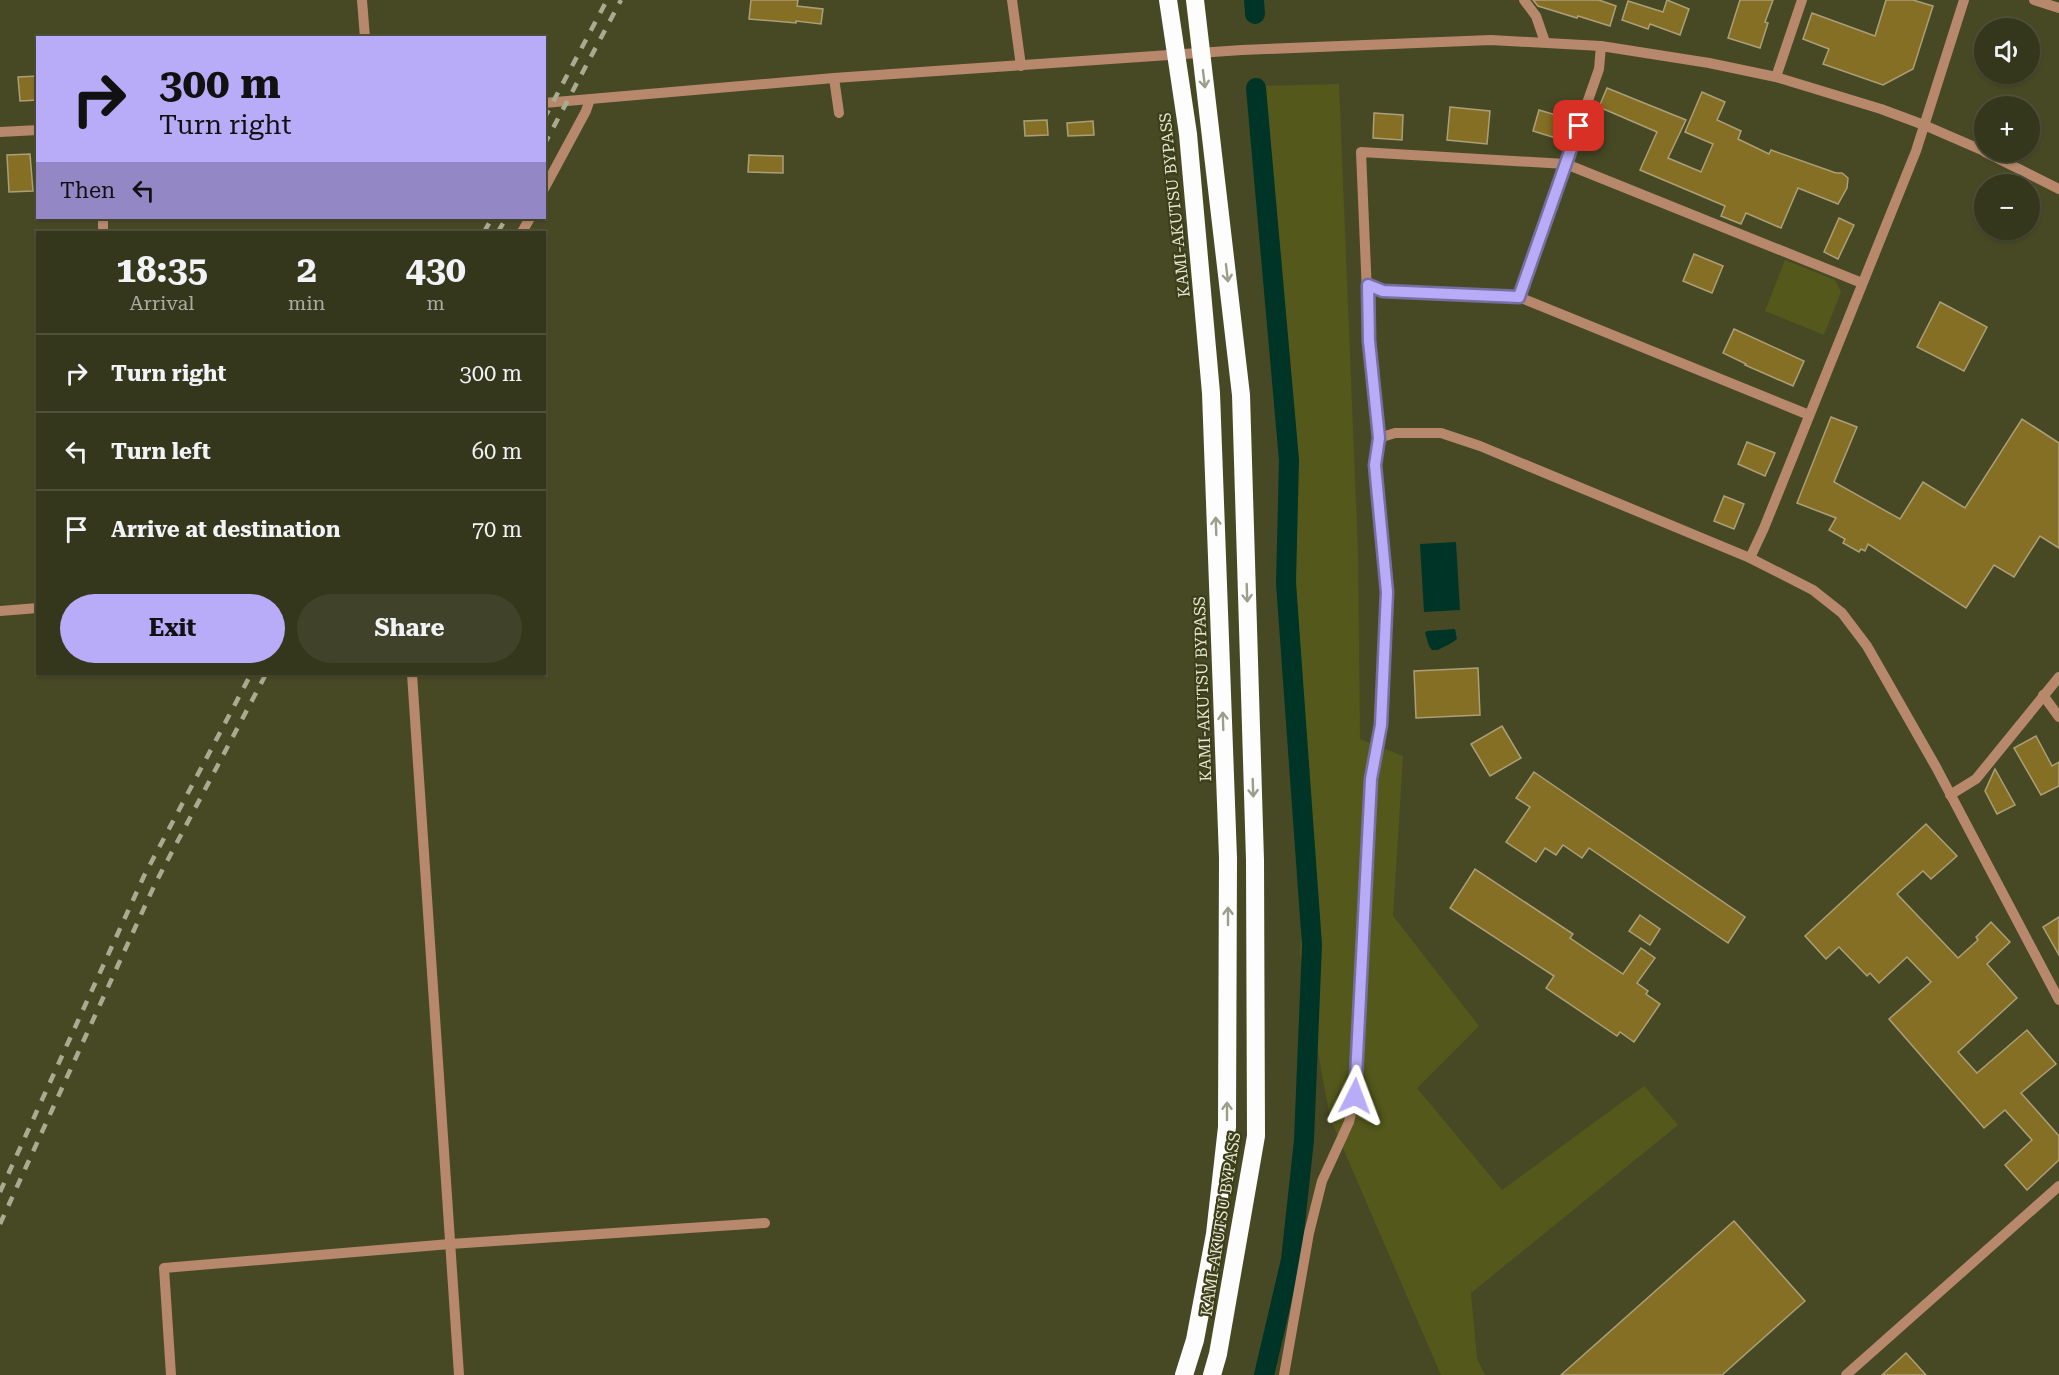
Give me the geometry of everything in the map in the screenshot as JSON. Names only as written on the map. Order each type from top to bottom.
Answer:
[{"type":"highway","name":"KAMI-AKUTSU BYPASS","points":[[1168,0],[1188,134],[1211,393],[1228,858],[1227,1127],[1215,1234],[1195,1340],[1184,1375]]},
{"type":"highway","name":"KAMI-AKUTSU BYPASS","points":[[1195,0],[1241,395],[1255,860],[1256,1136],[1218,1354],[1212,1375]]},
{"type":"street","points":[[362,0],[365,36]]},
{"type":"street","points":[[1012,0],[1021,66]]},
{"type":"street","points":[[1524,0],[1536,16],[1545,42]]},
{"type":"street","points":[[1776,77],[1802,0]]},
{"type":"street","points":[[1750,558],[1764,528],[1924,125],[1964,0]]},
{"type":"street","points":[[2034,0],[2059,9]]},
{"type":"street","points":[[546,103],[834,78],[1242,50],[1448,40],[1545,42],[1601,46],[1709,63],[1776,77],[1849,98],[1924,125],[1974,146]]},
{"type":"street","points":[[1519,297],[1599,69],[1601,46]]},
{"type":"street","points":[[834,78],[838,113]]},
{"type":"street","points":[[546,185],[586,111],[590,99]]},
{"type":"street","points":[[0,132],[36,130]]},
{"type":"street","points":[[1284,1375],[1309,1233],[1322,1181],[1349,1122],[1355,1096],[1371,779],[1381,725],[1387,592],[1375,465],[1379,438],[1369,341],[1361,152],[1566,164],[1862,282]]},
{"type":"street","points":[[2006,162],[2059,189]]},
{"type":"street","points":[[1368,285],[1383,291],[1519,297],[1809,415]]},
{"type":"street","points":[[1379,438],[1395,433],[1441,433],[1470,442],[1750,558],[1813,590],[1842,613],[1867,646],[1936,767],[2059,1000]]},
{"type":"street","points":[[0,611],[36,608]]},
{"type":"street","points":[[412,675],[459,1375]]},
{"type":"street","points":[[1950,795],[1976,779],[2059,677]]},
{"type":"street","points":[[2043,695],[2059,717]]},
{"type":"street","points":[[1846,1375],[2059,1186]]},
{"type":"street","points":[[171,1375],[164,1268],[450,1244],[765,1223]]},
{"type":"shaded area","points":[[1339,84],[1358,553],[1360,739],[1403,756],[1393,916],[1479,1026],[1417,1088],[1502,1190],[1644,1086],[1678,1125],[1471,1293],[1477,1359],[1485,1375],[1441,1375],[1330,1118],[1300,954],[1308,814],[1282,306],[1263,86]]},
{"type":"shaded area","points":[[1785,260],[1835,280],[1841,292],[1824,335],[1765,311]]},
{"type":"shaded area","points":[[1456,542],[1460,610],[1424,612],[1420,544]]},
{"type":"shaded area","points":[[1455,629],[1457,639],[1438,650],[1432,650],[1425,633],[1427,631]]},
{"type":"building","points":[[751,0],[798,0],[797,6],[823,9],[821,24],[749,19]]},
{"type":"building","points":[[1533,0],[1599,0],[1616,6],[1610,26],[1538,6]]},
{"type":"building","points":[[1667,0],[1689,9],[1680,35],[1650,24],[1648,29],[1622,20],[1628,1],[1663,12]]},
{"type":"building","points":[[1740,0],[1773,0],[1765,22],[1768,23],[1760,48],[1728,38]]},
{"type":"building","points":[[1886,0],[1913,0],[1933,6],[1913,69],[1883,85],[1823,64],[1829,49],[1803,39],[1812,13],[1875,36]]},
{"type":"building","points":[[36,76],[36,100],[20,101],[18,77]]},
{"type":"building","points":[[1607,88],[1686,120],[1668,158],[1701,172],[1713,144],[1685,132],[1702,92],[1725,102],[1717,120],[1741,131],[1738,139],[1769,154],[1771,150],[1836,173],[1842,173],[1848,178],[1847,188],[1838,204],[1798,188],[1781,228],[1746,213],[1741,224],[1721,216],[1725,206],[1640,170],[1657,132],[1599,107]]},
{"type":"building","points":[[1450,107],[1490,111],[1487,144],[1447,140]]},
{"type":"building","points":[[1539,110],[1566,118],[1559,139],[1533,131]]},
{"type":"building","points":[[1374,113],[1403,115],[1402,140],[1373,138]]},
{"type":"building","points":[[1047,120],[1048,135],[1025,136],[1024,121]]},
{"type":"building","points":[[1093,121],[1094,135],[1068,136],[1067,123]]},
{"type":"building","points":[[30,154],[33,191],[9,192],[7,155]]},
{"type":"building","points":[[749,155],[783,156],[783,173],[748,172]]},
{"type":"building","points":[[1839,218],[1854,225],[1838,259],[1824,252]]},
{"type":"building","points":[[1694,254],[1723,266],[1712,293],[1683,281]]},
{"type":"building","points":[[1940,302],[1987,327],[1964,371],[1917,347]]},
{"type":"building","points":[[1734,329],[1804,361],[1793,386],[1723,353]]},
{"type":"building","points":[[1831,417],[1857,427],[1834,482],[1900,519],[1923,482],[1965,508],[2022,419],[2059,443],[2059,548],[2040,536],[2014,577],[1994,565],[1966,608],[1868,544],[1865,551],[1861,549],[1859,552],[1843,543],[1845,539],[1829,530],[1836,518],[1797,503]]},
{"type":"building","points":[[1747,442],[1775,453],[1765,476],[1738,464]]},
{"type":"building","points":[[1724,496],[1744,504],[1734,529],[1714,521]]},
{"type":"building","points":[[1478,668],[1480,715],[1416,718],[1414,671]]},
{"type":"building","points":[[1502,726],[1521,758],[1490,776],[1471,744]]},
{"type":"building","points":[[2036,736],[2052,766],[2059,762],[2059,786],[2041,795],[2014,748]]},
{"type":"building","points":[[1995,769],[2015,805],[1997,814],[1985,791]]},
{"type":"building","points":[[1534,772],[1745,917],[1728,943],[1589,848],[1582,858],[1563,845],[1556,855],[1545,848],[1536,862],[1506,842],[1530,807],[1516,798]]},
{"type":"building","points":[[1926,824],[1957,856],[1931,879],[1923,871],[1897,894],[1958,958],[1978,940],[1976,937],[1991,922],[2010,942],[1987,964],[2017,998],[1958,1052],[1977,1073],[2027,1030],[2056,1064],[2021,1093],[2059,1136],[2059,1160],[2027,1190],[2005,1165],[2032,1140],[2005,1110],[1984,1128],[1889,1019],[1931,982],[1907,957],[1879,983],[1870,973],[1867,976],[1839,947],[1826,959],[1805,936]]},
{"type":"building","points":[[1475,869],[1573,934],[1570,938],[1623,974],[1641,948],[1655,958],[1637,983],[1648,991],[1646,994],[1660,1004],[1634,1042],[1620,1032],[1617,1036],[1546,988],[1554,976],[1450,908]]},
{"type":"building","points":[[1640,915],[1660,929],[1650,945],[1629,931]]},
{"type":"building","points":[[2059,917],[2059,955],[2043,927]]},
{"type":"building","points":[[1734,1221],[1805,1301],[1722,1375],[1561,1375]]},
{"type":"building","points":[[1906,1353],[1926,1375],[1882,1375]]},
{"type":"waterway","points":[[1254,0],[1255,14]]},
{"type":"waterway","points":[[1256,88],[1289,460],[1286,583],[1312,945],[1304,1140],[1291,1260],[1264,1375]]},
{"type":"railway","points":[[546,115],[607,0]]},
{"type":"railway","points":[[546,141],[621,0]]},
{"type":"railway","points":[[485,231],[491,219]]},
{"type":"railway","points":[[499,231],[505,219]]},
{"type":"railway","points":[[0,1192],[144,876],[250,675]]},
{"type":"railway","points":[[0,1224],[155,884],[265,675]]},
{"type":"route","points":[[1355,1096],[1371,779],[1381,725],[1387,592],[1375,465],[1379,438],[1369,341],[1368,285],[1383,291],[1519,297],[1579,126]]}]
